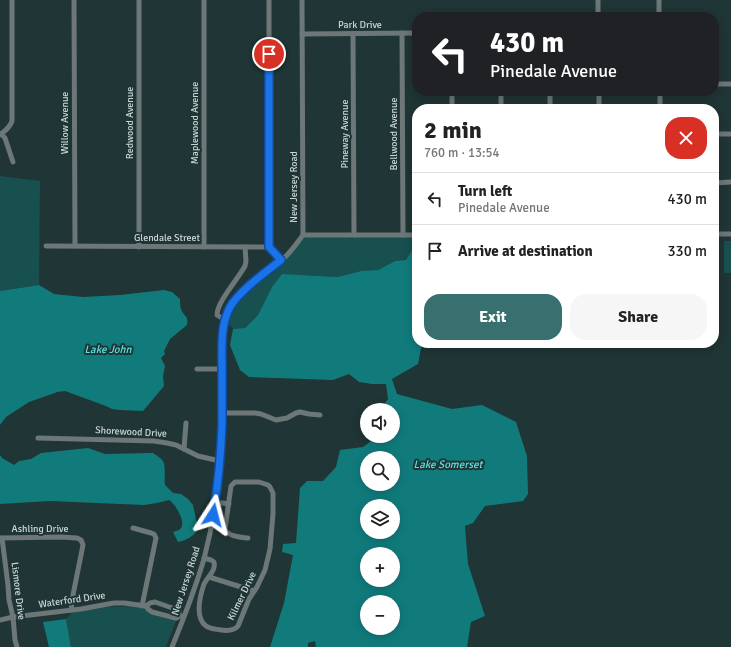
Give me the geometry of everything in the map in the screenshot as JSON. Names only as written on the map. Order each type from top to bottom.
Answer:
[{"type":"street","points":[[12,0],[12,121],[7,129],[0,134],[5,138],[13,162]]},
{"type":"street","name":"Willow Avenue","points":[[74,0],[75,246]]},
{"type":"street","name":"Redwood Avenue","points":[[139,0],[139,247]]},
{"type":"street","name":"Maplewood Avenue","points":[[204,0],[204,247]]},
{"type":"street","points":[[269,0],[269,247],[281,260]]},
{"type":"street","name":"New Jersey Road","points":[[172,647],[204,558],[215,502],[220,461],[222,413],[222,335],[225,320],[236,298],[284,258],[303,235],[302,0]]},
{"type":"street","points":[[598,0],[598,12]]},
{"type":"street","points":[[659,0],[659,12]]},
{"type":"street","name":"Bellwood Avenue","points":[[402,33],[403,235]]},
{"type":"street","name":"Park Drive","points":[[302,34],[412,33]]},
{"type":"street","name":"Pineway Avenue","points":[[353,34],[354,235]]},
{"type":"street","points":[[719,84],[731,84]]},
{"type":"street","points":[[719,134],[731,134]]},
{"type":"street","points":[[719,182],[731,182]]},
{"type":"street","points":[[719,234],[731,234]]},
{"type":"street","points":[[303,235],[412,235]]},
{"type":"street","name":"Glendale Street","points":[[46,246],[269,247]]},
{"type":"street","points":[[225,320],[217,315],[217,310],[245,266],[245,247]]},
{"type":"street","points":[[197,369],[222,369]]},
{"type":"street","points":[[222,413],[255,413],[276,420],[287,418],[300,412],[320,415]]},
{"type":"street","points":[[184,449],[186,423]]},
{"type":"street","name":"Shorewood Drive","points":[[38,438],[154,441],[172,444],[198,456],[220,461]]},
{"type":"street","name":"Kilmer Drive","points":[[204,558],[214,562],[214,570],[205,583],[202,594],[199,612],[201,619],[208,627],[224,631],[232,631],[238,626],[249,599],[257,587],[265,570],[270,549],[273,493],[269,486],[264,483],[235,482],[231,486],[229,504]]},
{"type":"street","points":[[215,502],[229,504],[225,529],[227,533],[248,538]]},
{"type":"street","points":[[133,528],[154,534],[156,538],[144,606]]},
{"type":"street","name":"Ashling Drive","points":[[1,538],[61,537],[77,538],[81,540],[83,545],[71,610]]},
{"type":"street","name":"Lismore Drive","points":[[1,538],[17,647]]},
{"type":"street","points":[[208,577],[254,591]]},
{"type":"street","name":"Waterford Drive","points":[[0,620],[114,603],[144,606],[152,612],[175,618],[182,616],[178,610],[155,602],[144,606]]},
{"type":"shaded area","points":[[0,176],[40,181],[39,285],[0,291]]},
{"type":"shaded area","points":[[303,235],[412,235],[412,251],[406,260],[395,261],[378,270],[361,271],[338,277],[304,275],[272,287],[258,315],[245,328],[233,329],[225,320],[236,298],[281,260]]},
{"type":"shaded area","points":[[724,241],[731,241],[731,273],[724,273]]},
{"type":"shaded area","points":[[130,606],[145,608],[154,615],[176,621],[166,647],[70,647],[66,619],[73,612],[109,607]]},
{"type":"water","name":"Lake Somerset","points":[[412,250],[412,348],[421,348],[418,364],[392,379],[397,394],[452,409],[482,405],[516,422],[527,456],[528,494],[523,501],[485,506],[473,523],[465,526],[468,564],[485,616],[471,622],[467,647],[316,647],[315,641],[308,643],[308,647],[270,647],[284,603],[293,555],[282,552],[283,544],[296,543],[300,488],[307,481],[323,481],[336,467],[340,450],[363,447],[368,443],[400,443],[400,403],[385,403],[388,399],[386,384],[359,382],[349,374],[333,380],[249,377],[240,370],[230,345],[233,329],[245,328],[258,315],[272,287],[282,274],[338,277],[361,271],[378,270],[395,261],[406,260]]},
{"type":"water","name":"Lake John","points":[[39,285],[54,294],[83,297],[164,290],[172,292],[180,299],[181,309],[187,317],[187,325],[170,339],[164,351],[165,354],[161,358],[165,366],[163,376],[164,386],[143,411],[112,409],[65,391],[57,392],[29,402],[6,417],[0,425],[0,291]]},
{"type":"water","points":[[88,448],[105,454],[153,453],[160,458],[164,463],[165,485],[173,493],[181,494],[188,499],[193,505],[198,529],[196,532],[190,538],[178,542],[173,532],[180,529],[182,525],[181,517],[177,509],[169,500],[144,505],[50,501],[0,504],[0,455],[2,458],[14,465],[19,461],[31,459],[41,453]]},
{"type":"water","points":[[66,619],[71,647],[49,647],[43,622]]},
{"type":"route","points":[[213,515],[220,461],[222,426],[222,335],[225,320],[236,298],[281,260],[269,247],[269,54]]}]
